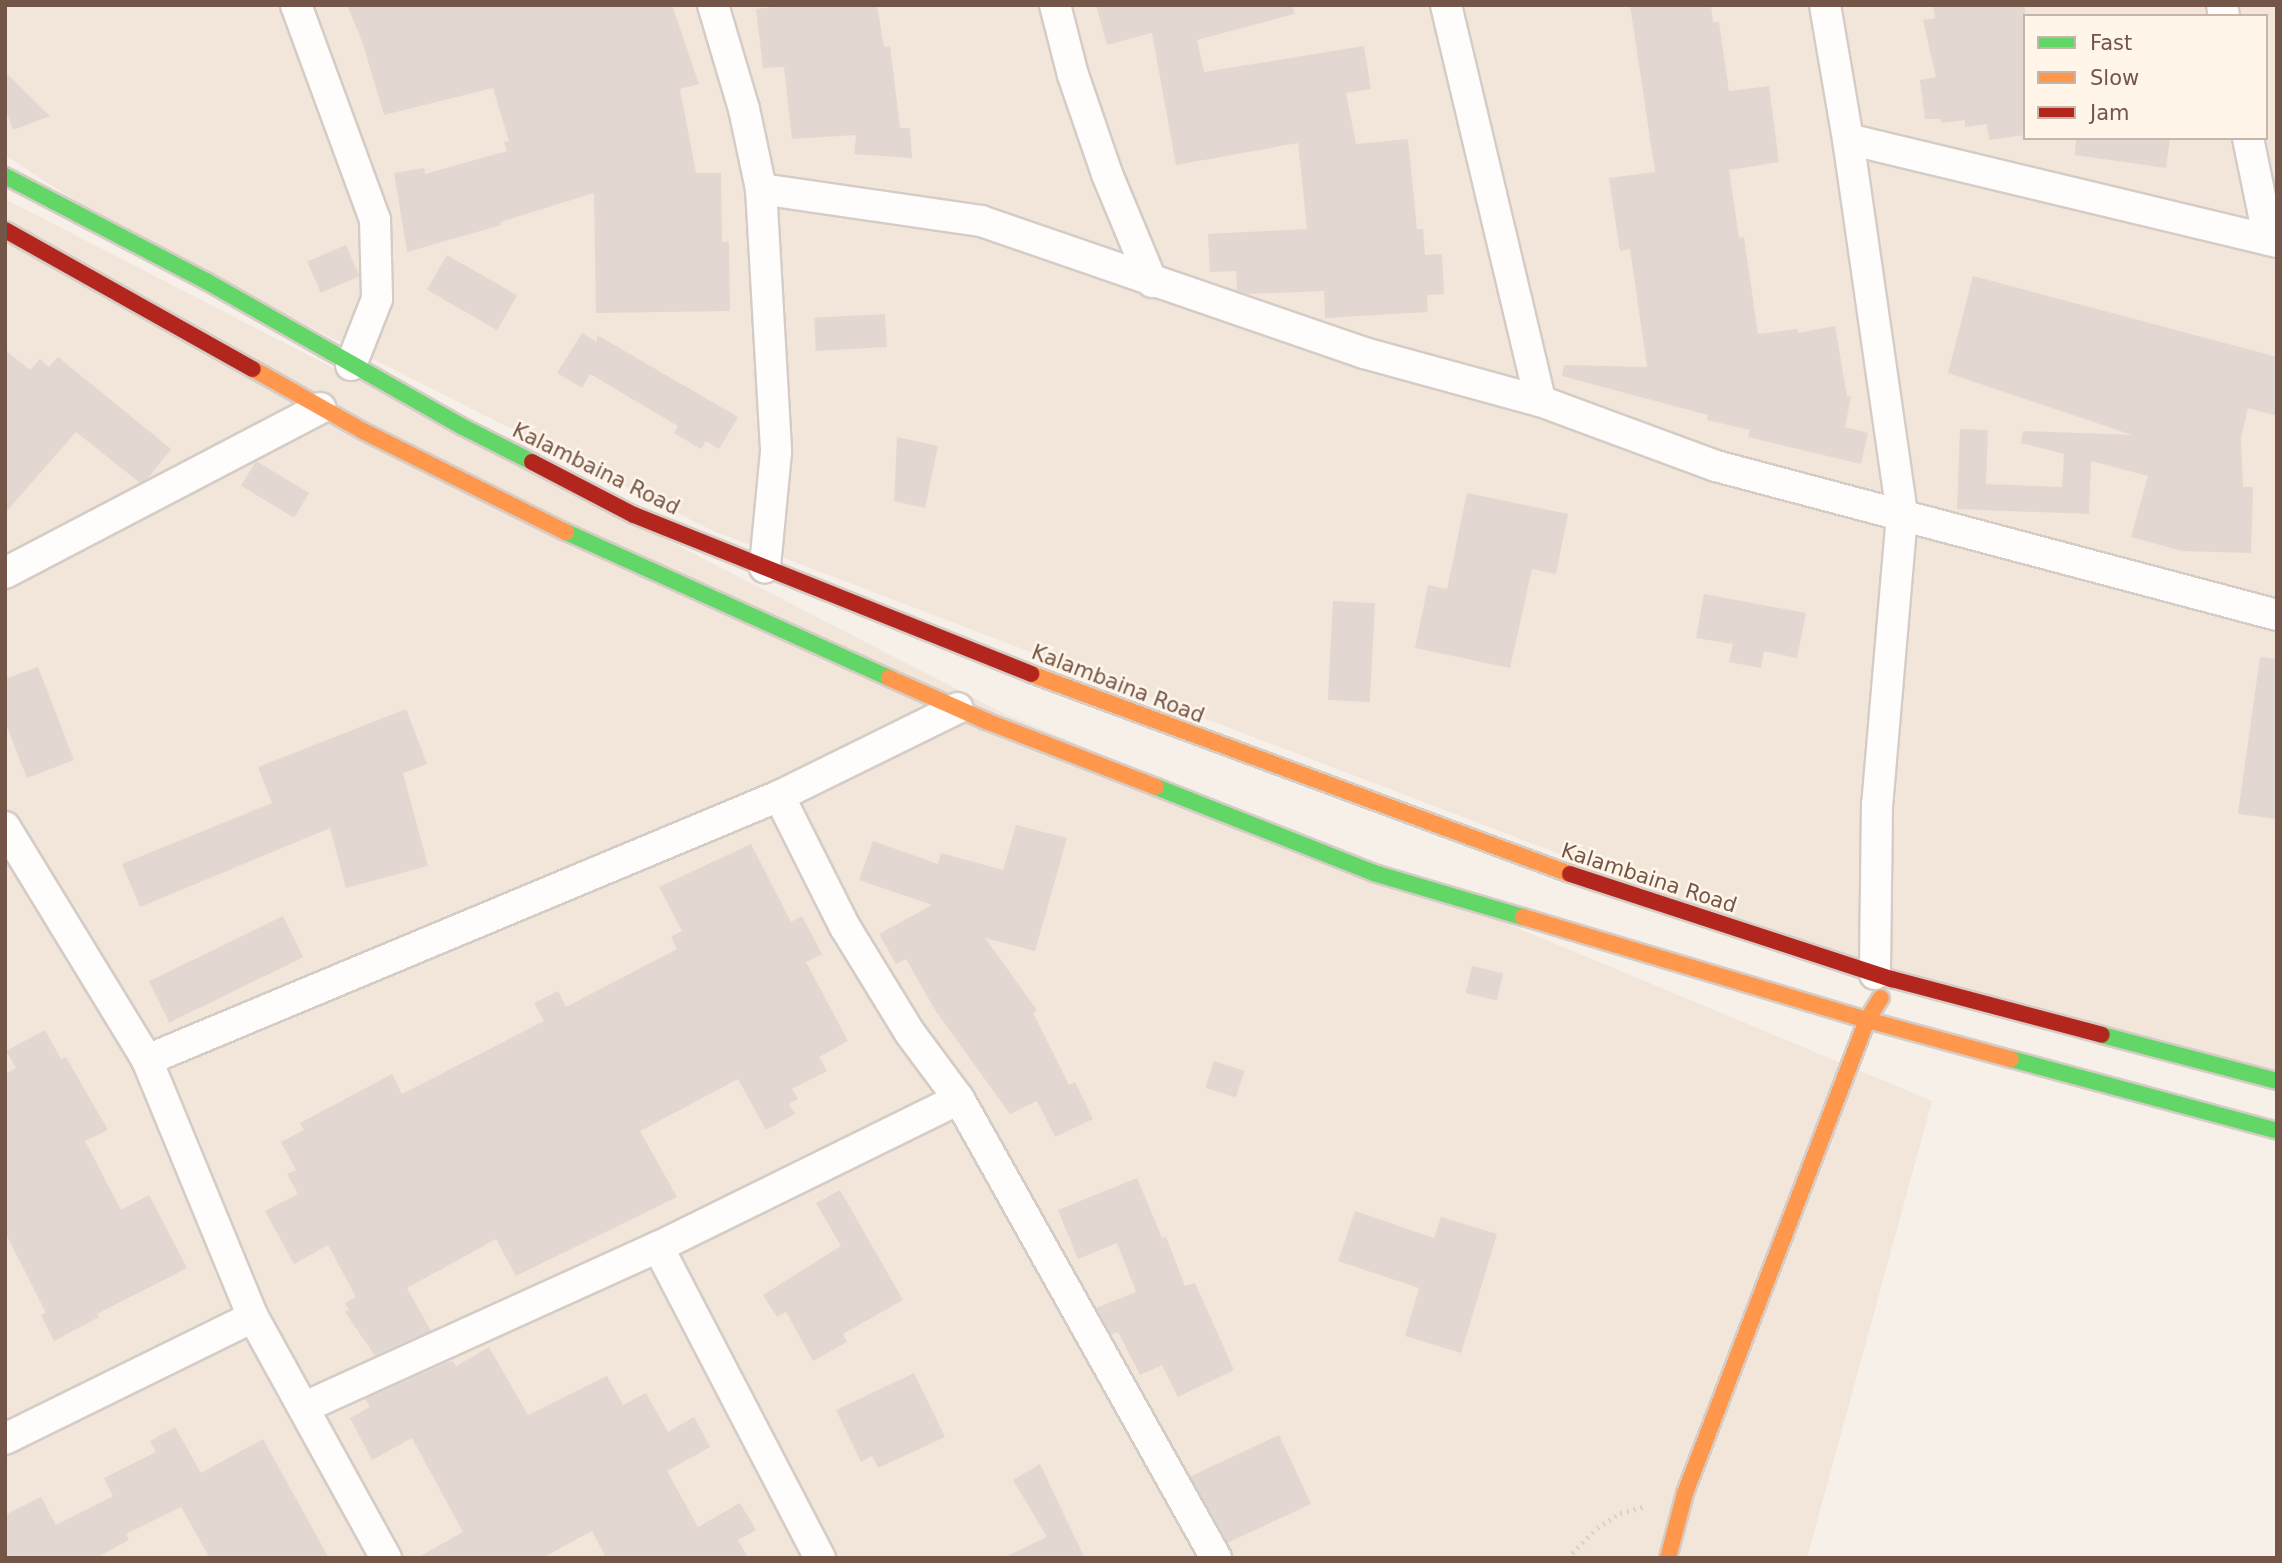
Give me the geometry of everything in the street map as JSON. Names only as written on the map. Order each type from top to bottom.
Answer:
[{"type":"main road","name":"Kalambaina Road","points":[[5,176],[206,281],[351,365],[634,515],[1012,667],[1530,861],[1883,976],[2277,1081]]},
{"type":"main road","points":[[5,230],[320,408],[613,555],[958,708],[1374,873],[1867,1020],[2277,1131]]},
{"type":"main road","points":[[1668,1558],[1685,1493],[1883,976]]},
{"type":"street","points":[[296,5],[375,220],[377,299],[351,365]]},
{"type":"street","points":[[713,5],[744,109],[761,189],[776,452],[765,568]]},
{"type":"street","points":[[1055,5],[1073,75],[1090,125],[1152,282]]},
{"type":"street","points":[[1446,5],[1540,401]]},
{"type":"street","points":[[1825,5],[1848,139],[1902,515],[1877,804],[1883,976]]},
{"type":"street","points":[[1848,139],[2273,241],[2248,140]]},
{"type":"street","points":[[761,189],[981,221],[1364,353],[1540,401],[1716,466],[2277,615]]},
{"type":"street","points":[[5,573],[320,408]]},
{"type":"street","points":[[147,1060],[779,796],[958,708]]},
{"type":"street","points":[[779,796],[845,927],[910,1033],[959,1099],[1216,1558]]},
{"type":"street","points":[[5,827],[147,1060],[253,1317],[386,1558]]},
{"type":"street","points":[[305,1407],[658,1247],[959,1099]]},
{"type":"street","points":[[658,1247],[820,1558]]},
{"type":"street","points":[[5,1439],[253,1317]]},
{"type":"path","points":[[1567,1558],[1597,1528],[1620,1513],[1685,1493]]},
{"type":"shaded area","points":[[5,5],[2277,5],[2277,1070],[1848,964],[711,530],[125,233],[5,155]]},
{"type":"shaded area","points":[[5,199],[1005,714],[1932,1101],[1807,1558],[5,1558]]},
{"type":"building","points":[[347,5],[672,5],[699,84],[680,89],[696,173],[721,173],[722,242],[729,242],[730,311],[596,313],[594,193],[500,222],[501,225],[407,252],[394,173],[424,168],[425,174],[507,151],[504,142],[509,141],[493,88],[384,115],[362,41]]},
{"type":"building","points":[[790,5],[877,5],[884,47],[890,46],[900,128],[910,128],[912,158],[854,154],[856,135],[792,139],[784,67],[763,68],[756,9]]},
{"type":"building","points":[[1096,5],[1293,5],[1294,14],[1197,40],[1204,72],[1364,46],[1371,89],[1346,93],[1356,144],[1408,139],[1417,229],[1423,229],[1425,255],[1442,254],[1444,294],[1427,295],[1428,312],[1325,318],[1324,291],[1248,294],[1237,291],[1236,271],[1210,272],[1208,234],[1307,229],[1298,143],[1176,165],[1152,33],[1107,45]]},
{"type":"building","points":[[1630,5],[1711,5],[1713,22],[1719,22],[1729,91],[1769,86],[1779,162],[1729,170],[1739,238],[1744,237],[1758,334],[1797,329],[1798,333],[1835,326],[1847,396],[1851,397],[1845,427],[1868,433],[1861,464],[1748,437],[1750,430],[1707,420],[1708,415],[1562,376],[1564,365],[1647,367],[1630,249],[1620,251],[1609,178],[1655,172]]},
{"type":"building","points":[[1933,5],[2025,5],[2023,135],[1989,140],[1987,124],[1965,127],[1965,120],[1942,123],[1941,119],[1925,119],[1920,80],[1936,77],[1923,20],[1935,18]]},
{"type":"building","points":[[5,72],[50,116],[13,130],[5,108]]},
{"type":"building","points":[[2076,140],[2170,140],[2166,168],[2075,155]]},
{"type":"building","points":[[346,245],[359,276],[321,293],[307,261]]},
{"type":"building","points":[[447,255],[517,296],[497,330],[427,290]]},
{"type":"building","points":[[1973,276],[2277,357],[2277,416],[2248,408],[2241,438],[2243,487],[2253,487],[2251,553],[2182,551],[2131,537],[2148,476],[2091,461],[2089,514],[1957,509],[1960,429],[1988,430],[1986,484],[2062,487],[2064,454],[2021,443],[2023,431],[2132,435],[1948,373]]},
{"type":"building","points":[[885,314],[887,347],[816,351],[814,318]]},
{"type":"building","points":[[582,333],[597,342],[597,335],[738,417],[719,449],[706,441],[701,449],[674,433],[678,426],[590,374],[582,388],[557,373]]},
{"type":"building","points":[[5,350],[30,370],[40,359],[49,367],[58,357],[171,449],[148,478],[140,483],[76,432],[5,513]]},
{"type":"building","points":[[897,437],[938,446],[925,508],[894,501]]},
{"type":"building","points":[[256,461],[309,493],[294,518],[241,486]]},
{"type":"building","points":[[1467,493],[1568,514],[1556,574],[1532,569],[1510,668],[1415,648],[1428,585],[1447,589]]},
{"type":"building","points":[[1704,594],[1806,613],[1797,658],[1764,651],[1761,668],[1729,662],[1733,644],[1696,638]]},
{"type":"building","points":[[1333,601],[1375,603],[1370,702],[1328,700]]},
{"type":"building","points":[[2260,657],[2277,659],[2277,819],[2238,814]]},
{"type":"building","points":[[38,667],[74,760],[27,778],[5,722],[5,679]]},
{"type":"building","points":[[406,709],[427,764],[403,773],[428,866],[346,888],[330,828],[140,907],[122,864],[272,803],[258,767]]},
{"type":"building","points":[[1016,825],[1067,838],[1035,951],[985,938],[1037,1010],[1033,1013],[1069,1085],[1075,1082],[1093,1119],[1055,1137],[1037,1101],[1010,1114],[935,1010],[906,959],[896,964],[879,934],[932,905],[859,880],[873,841],[938,864],[941,853],[1003,870]]},
{"type":"building","points":[[751,844],[791,922],[802,916],[822,954],[806,962],[848,1041],[819,1057],[827,1071],[792,1089],[798,1099],[789,1104],[795,1114],[766,1130],[738,1079],[640,1131],[677,1197],[516,1276],[496,1239],[407,1288],[431,1331],[375,1356],[345,1312],[349,1310],[345,1303],[356,1297],[328,1245],[294,1264],[265,1211],[298,1194],[287,1174],[296,1170],[281,1142],[304,1130],[300,1123],[392,1074],[402,1094],[544,1021],[534,1003],[558,991],[566,1007],[677,949],[671,937],[682,931],[659,887]]},
{"type":"building","points":[[283,916],[303,957],[169,1023],[149,981]]},
{"type":"building","points":[[1472,966],[1503,973],[1497,1000],[1466,993]]},
{"type":"building","points":[[45,1030],[61,1059],[66,1057],[108,1130],[85,1141],[121,1210],[149,1195],[187,1268],[97,1314],[99,1317],[54,1341],[41,1315],[46,1313],[5,1232],[5,1074],[16,1068],[6,1051]]},
{"type":"building","points":[[1214,1061],[1244,1071],[1236,1098],[1205,1088]]},
{"type":"building","points":[[1137,1178],[1162,1238],[1166,1237],[1185,1286],[1195,1283],[1234,1370],[1178,1397],[1162,1365],[1140,1375],[1118,1332],[1111,1335],[1096,1308],[1136,1292],[1117,1243],[1078,1259],[1058,1210]]},
{"type":"building","points":[[840,1190],[903,1300],[843,1334],[847,1342],[813,1361],[786,1312],[777,1317],[763,1295],[841,1246],[816,1203]]},
{"type":"building","points":[[1355,1211],[1434,1238],[1441,1217],[1497,1234],[1461,1353],[1405,1336],[1419,1288],[1338,1261]]},
{"type":"building","points":[[489,1347],[528,1415],[607,1376],[623,1405],[646,1393],[668,1432],[694,1417],[710,1447],[667,1471],[698,1527],[740,1503],[756,1530],[738,1540],[748,1558],[606,1558],[592,1531],[542,1558],[417,1558],[463,1532],[412,1438],[372,1460],[350,1418],[370,1407],[365,1399],[448,1362],[453,1361],[456,1366]]},
{"type":"building","points":[[914,1373],[945,1437],[878,1468],[872,1456],[861,1462],[836,1410]]},
{"type":"building","points":[[175,1427],[201,1473],[263,1439],[329,1558],[210,1558],[181,1507],[126,1534],[129,1540],[96,1558],[5,1558],[5,1515],[41,1497],[56,1525],[113,1496],[104,1478],[156,1452],[150,1441]]},
{"type":"building","points":[[1279,1435],[1311,1504],[1222,1545],[1190,1476]]},
{"type":"building","points":[[1040,1464],[1085,1558],[1003,1558],[1047,1537],[1013,1480]]},
{"type":"traffic: fast","points":[[5,176],[206,281],[463,427],[532,462]]},
{"type":"traffic: fast","points":[[566,532],[889,678]]},
{"type":"traffic: fast","points":[[1156,787],[1374,873],[1523,917]]},
{"type":"traffic: fast","points":[[2102,1035],[2277,1081]]},
{"type":"traffic: fast","points":[[2011,1059],[2277,1131]]},
{"type":"traffic: slow","points":[[253,369],[363,431],[566,532]]},
{"type":"traffic: slow","points":[[1031,674],[1570,874]]},
{"type":"traffic: slow","points":[[889,678],[986,721],[1156,787]]},
{"type":"traffic: slow","points":[[1523,917],[1867,1020],[2011,1059]]},
{"type":"traffic: slow","points":[[1668,1558],[1685,1493],[1867,1020],[1881,998]]},
{"type":"traffic: jam","points":[[5,230],[253,369]]},
{"type":"traffic: jam","points":[[532,462],[634,515],[1031,674]]},
{"type":"traffic: jam","points":[[1570,874],[1892,979],[2102,1035]]}]
